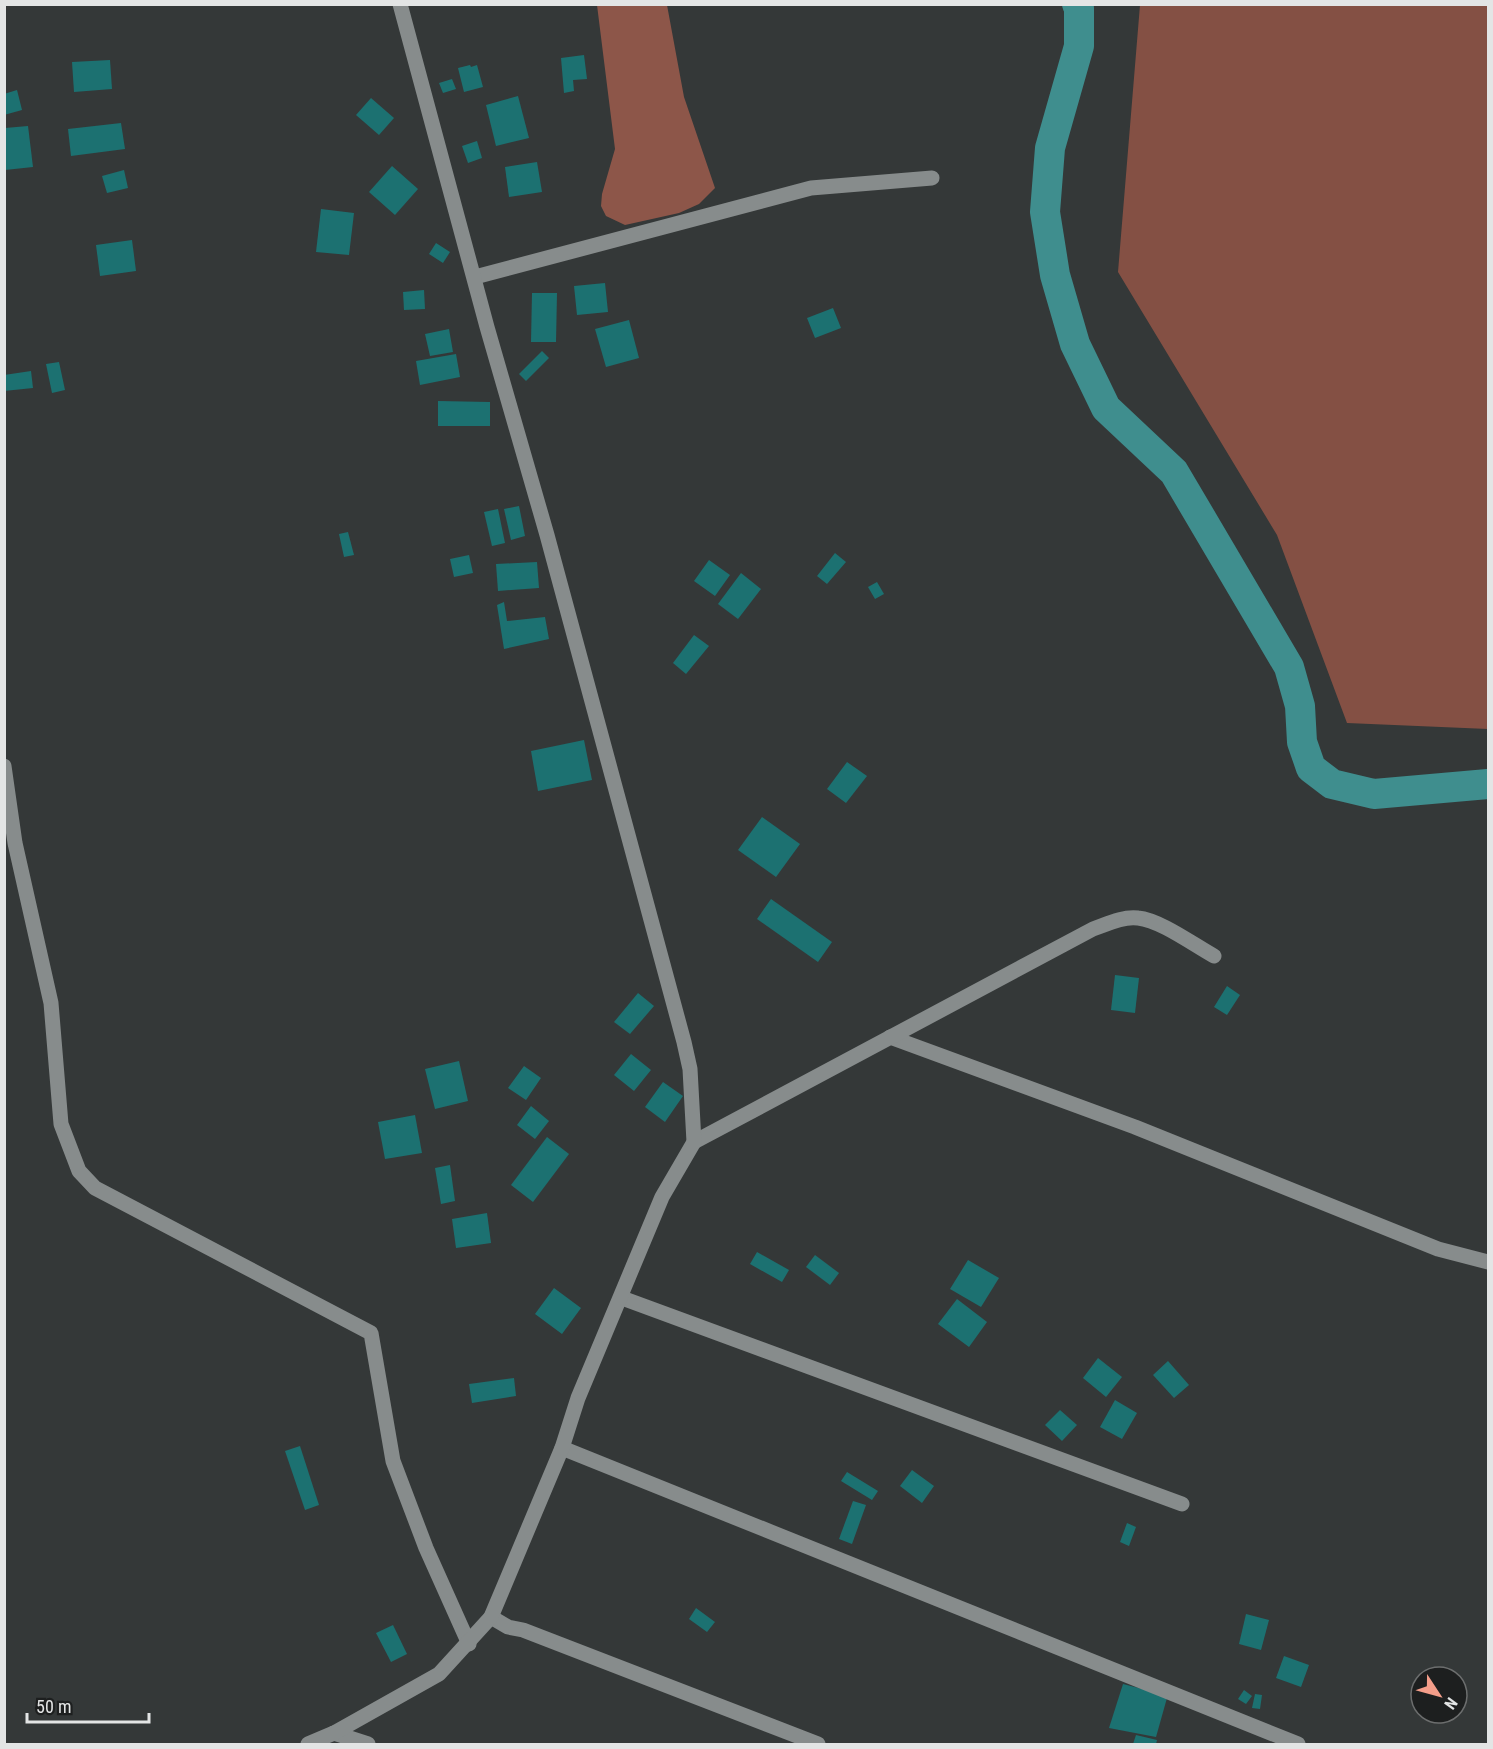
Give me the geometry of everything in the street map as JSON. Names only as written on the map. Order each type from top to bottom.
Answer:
[{"type":"street","points":[[400,4],[548,535],[684,1042],[690,1069],[694,1142]]},
{"type":"street","points":[[475,277],[811,188],[932,178]]},
{"type":"street","points":[[4,766],[17,851],[51,1003],[61,1124],[79,1171],[95,1188],[371,1333],[393,1461],[426,1548],[469,1644]]},
{"type":"street","points":[[308,1744],[334,1733],[439,1674],[469,1644],[491,1617],[562,1448],[578,1398],[622,1298],[662,1197],[694,1142],[1093,929],[1119,920],[1138,918],[1153,922],[1214,956]]},
{"type":"street","points":[[890,1037],[1135,1127],[1438,1249],[1488,1262]]},
{"type":"street","points":[[622,1298],[1182,1504]]},
{"type":"street","points":[[562,1448],[1298,1744]]},
{"type":"street","points":[[491,1617],[508,1627],[523,1630],[818,1744]]},
{"type":"street","points":[[334,1733],[368,1744]]},
{"type":"shaded area","points":[[597,5],[667,5],[684,97],[715,188],[699,204],[679,213],[625,225],[606,216],[601,206],[602,194],[615,149]]},
{"type":"shaded area","points":[[1140,5],[1488,5],[1488,729],[1347,723],[1277,535],[1118,272]]},
{"type":"building","points":[[584,55],[587,79],[573,80],[574,91],[564,93],[561,58]]},
{"type":"building","points":[[110,60],[112,89],[74,92],[72,62]]},
{"type":"building","points":[[470,65],[471,67],[477,65],[483,87],[464,92],[458,68]]},
{"type":"building","points":[[452,79],[456,89],[443,93],[439,83]]},
{"type":"building","points":[[17,90],[22,110],[4,115],[4,94]]},
{"type":"building","points":[[518,96],[529,138],[496,146],[486,105]]},
{"type":"building","points":[[371,98],[394,118],[379,135],[356,115]]},
{"type":"building","points":[[121,123],[125,149],[71,156],[68,129]]},
{"type":"building","points":[[28,126],[33,167],[5,170],[5,128]]},
{"type":"building","points":[[477,141],[482,158],[468,163],[462,146]]},
{"type":"building","points":[[537,162],[542,192],[509,197],[505,167]]},
{"type":"building","points":[[392,166],[418,189],[395,215],[369,192]]},
{"type":"building","points":[[124,170],[128,188],[107,193],[102,176]]},
{"type":"building","points":[[321,209],[354,213],[349,255],[316,252]]},
{"type":"building","points":[[132,240],[136,271],[100,276],[96,245]]},
{"type":"building","points":[[436,243],[450,252],[443,263],[429,254]]},
{"type":"building","points":[[605,283],[608,312],[577,315],[574,286]]},
{"type":"building","points":[[424,290],[425,309],[404,310],[403,292]]},
{"type":"building","points":[[532,293],[557,293],[556,342],[531,342]]},
{"type":"building","points":[[833,308],[841,328],[815,338],[807,318]]},
{"type":"building","points":[[629,320],[639,358],[606,367],[595,329]]},
{"type":"building","points":[[449,329],[453,352],[430,356],[425,334]]},
{"type":"building","points":[[542,351],[549,358],[526,381],[519,374]]},
{"type":"building","points":[[456,354],[460,377],[420,385],[416,361]]},
{"type":"building","points":[[59,362],[65,390],[52,393],[46,364]]},
{"type":"building","points":[[31,371],[33,388],[4,391],[4,375]]},
{"type":"building","points":[[438,401],[490,402],[490,426],[438,426]]},
{"type":"building","points":[[519,506],[525,536],[511,540],[504,509]]},
{"type":"building","points":[[498,509],[505,543],[492,546],[484,512]]},
{"type":"building","points":[[348,532],[354,555],[344,557],[339,534]]},
{"type":"building","points":[[835,553],[846,562],[827,584],[817,576]]},
{"type":"building","points":[[469,555],[473,573],[454,577],[450,559]]},
{"type":"building","points":[[709,560],[730,575],[715,596],[694,581]]},
{"type":"building","points":[[537,562],[539,588],[498,591],[496,564]]},
{"type":"building","points":[[741,573],[761,589],[738,619],[718,604]]},
{"type":"building","points":[[877,582],[884,594],[875,599],[868,587]]},
{"type":"building","points":[[504,602],[507,621],[545,617],[549,639],[504,649],[497,605]]},
{"type":"building","points":[[694,635],[709,646],[686,674],[673,663]]},
{"type":"building","points":[[584,740],[592,780],[538,791],[531,751]]},
{"type":"building","points":[[847,762],[867,776],[846,803],[827,789]]},
{"type":"building","points":[[762,817],[800,844],[776,877],[738,850]]},
{"type":"building","points":[[771,899],[832,942],[818,962],[757,919]]},
{"type":"building","points":[[1115,975],[1139,978],[1135,1013],[1111,1010]]},
{"type":"building","points":[[1227,986],[1240,995],[1227,1015],[1214,1007]]},
{"type":"building","points":[[638,993],[654,1006],[630,1034],[614,1022]]},
{"type":"building","points":[[631,1054],[651,1070],[634,1091],[614,1075]]},
{"type":"building","points":[[459,1061],[468,1101],[435,1109],[425,1069]]},
{"type":"building","points":[[524,1066],[541,1078],[526,1100],[508,1088]]},
{"type":"building","points":[[663,1082],[683,1096],[665,1122],[645,1107]]},
{"type":"building","points":[[531,1106],[549,1121],[535,1139],[517,1125]]},
{"type":"building","points":[[415,1115],[422,1153],[385,1159],[378,1122]]},
{"type":"building","points":[[547,1137],[569,1154],[533,1202],[511,1185]]},
{"type":"building","points":[[450,1165],[455,1201],[441,1204],[435,1168]]},
{"type":"building","points":[[487,1213],[491,1243],[456,1248],[452,1219]]},
{"type":"building","points":[[757,1252],[789,1270],[782,1282],[750,1264]]},
{"type":"building","points":[[815,1255],[839,1273],[830,1285],[806,1267]]},
{"type":"building","points":[[968,1260],[999,1278],[981,1307],[950,1289]]},
{"type":"building","points":[[554,1288],[581,1308],[562,1334],[535,1314]]},
{"type":"building","points":[[957,1299],[987,1322],[969,1347],[938,1324]]},
{"type":"building","points":[[1098,1358],[1122,1377],[1106,1397],[1083,1378]]},
{"type":"building","points":[[1168,1361],[1189,1385],[1174,1398],[1153,1375]]},
{"type":"building","points":[[514,1378],[516,1396],[472,1403],[469,1384]]},
{"type":"building","points":[[1115,1400],[1137,1413],[1122,1439],[1100,1427]]},
{"type":"building","points":[[1060,1410],[1077,1425],[1062,1441],[1045,1425]]},
{"type":"building","points":[[300,1446],[319,1505],[305,1510],[285,1451]]},
{"type":"building","points":[[912,1470],[934,1486],[922,1503],[900,1486]]},
{"type":"building","points":[[847,1472],[878,1491],[872,1500],[841,1481]]},
{"type":"building","points":[[853,1501],[866,1505],[852,1544],[839,1539]]},
{"type":"building","points":[[1127,1523],[1136,1527],[1129,1546],[1120,1542]]},
{"type":"building","points":[[696,1608],[715,1622],[707,1632],[689,1619]]},
{"type":"building","points":[[1246,1614],[1269,1620],[1261,1650],[1239,1644]]},
{"type":"building","points":[[393,1625],[407,1654],[391,1662],[376,1633]]},
{"type":"building","points":[[1284,1656],[1309,1665],[1301,1687],[1276,1678]]},
{"type":"building","points":[[1123,1684],[1158,1693],[1167,1698],[1156,1737],[1109,1728]]},
{"type":"building","points":[[1244,1690],[1252,1696],[1246,1704],[1238,1699]]},
{"type":"building","points":[[1255,1694],[1262,1695],[1260,1709],[1252,1708]]},
{"type":"building","points":[[1136,1735],[1157,1740],[1156,1744],[1133,1744]]},
{"type":"waterway","points":[[1077,4],[1079,8],[1079,46],[1050,148],[1045,212],[1055,275],[1075,344],[1106,408],[1174,472],[1289,667],[1300,706],[1302,742],[1311,768],[1332,784],[1374,794],[1488,784]]}]
